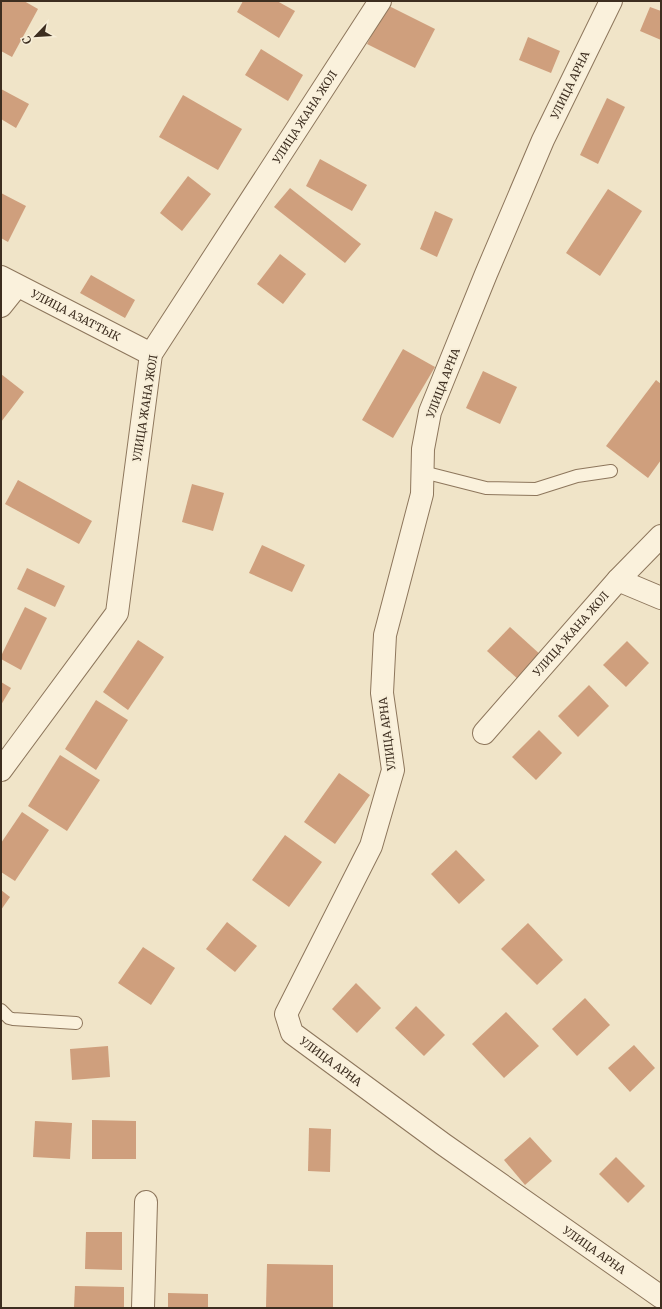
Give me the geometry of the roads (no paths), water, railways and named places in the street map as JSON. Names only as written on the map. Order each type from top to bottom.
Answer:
[{"type":"street","name":"УЛИЦА ЖАНА ЖОЛ","points":[[1,770],[117,613],[151,354],[380,1]]},
{"type":"street","name":"УЛИЦА АРНА","points":[[611,1],[543,140],[486,274],[430,412],[423,449],[422,494],[385,635],[382,693],[393,770],[371,846],[286,1014],[292,1033],[443,1144],[661,1297]]},
{"type":"street","name":"УЛИЦА АЗАТТЫК","points":[[9,282],[151,354]]},
{"type":"street","points":[[1,306],[9,282]]},
{"type":"street","name":"УЛИЦА ЖАНА ЖОЛ","points":[[484,733],[618,580],[661,536]]},
{"type":"street","points":[[618,580],[661,598]]},
{"type":"street","points":[[143,1308],[146,1202]]},
{"type":"lane","points":[[423,472],[486,488],[536,489],[577,476],[611,471]]},
{"type":"lane","points":[[1,1010],[9,1018],[13,1019],[76,1023]]}]
